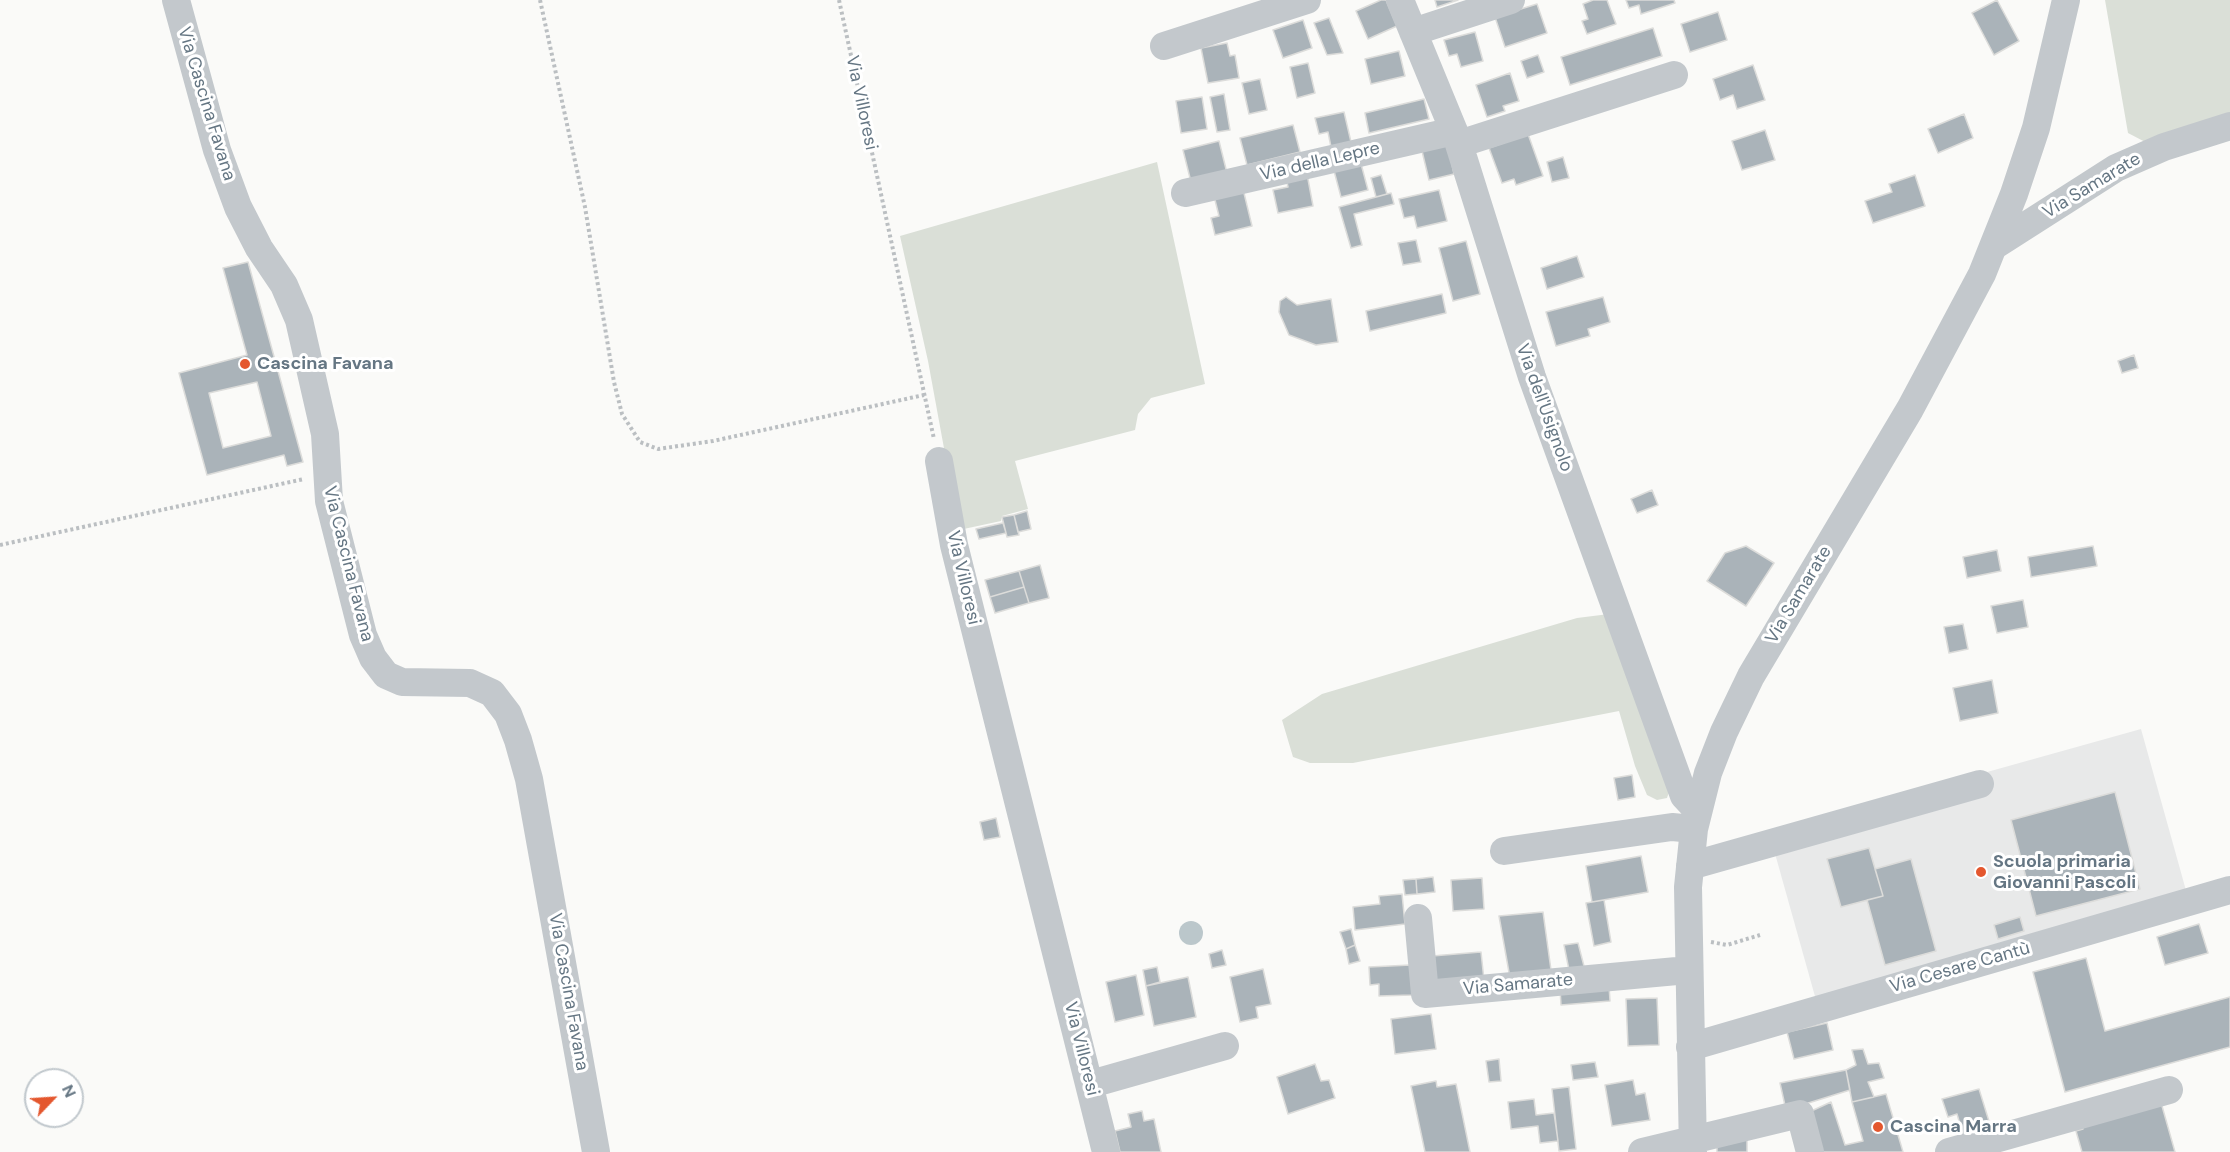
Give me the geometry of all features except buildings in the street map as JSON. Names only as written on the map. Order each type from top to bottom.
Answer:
[{"type":"street","name":"Via Cascina Favana","points":[[176,0],[217,150],[235,198],[259,248],[284,285],[299,320],[325,434],[329,501],[363,635],[373,658],[386,675],[402,682],[470,683],[483,687],[499,700],[508,714],[530,779],[596,1152]]},
{"type":"street","points":[[1164,46],[1307,0]]},
{"type":"street","name":"Via dell'Usignolo","points":[[1400,0],[1457,138],[1532,377],[1684,796],[1696,820]]},
{"type":"street","points":[[1413,32],[1511,0]]},
{"type":"street","name":"Via Samarate","points":[[1693,1146],[1688,970],[1690,866],[1696,820],[1718,745],[1742,694],[1944,349],[1994,246],[2036,128],[2066,0]]},
{"type":"street","name":"Via della Lepre","points":[[1185,193],[1457,138],[1674,75]]},
{"type":"street","name":"Via Samarate","points":[[1994,246],[2116,168],[2164,147],[2230,126]]},
{"type":"street","name":"Via Villoresi","points":[[939,461],[954,545],[1091,1084],[1106,1152]]},
{"type":"street","points":[[1690,866],[1980,784]]},
{"type":"street","points":[[1504,850],[1672,827],[1696,820]]},
{"type":"street","name":"Via Cesare Cantù","points":[[1690,1047],[2230,890]]},
{"type":"street","name":"Via Samarate","points":[[1418,918],[1425,994],[1688,970]]},
{"type":"street","points":[[1091,1084],[1225,1046]]},
{"type":"street","points":[[1948,1152],[2169,1090]]},
{"type":"street","points":[[1642,1152],[1693,1146],[1800,1114],[1810,1152]]},
{"type":"path","points":[[540,0],[585,207],[614,382],[622,414],[640,442],[658,449],[713,441],[924,395]]},
{"type":"path","name":"Via Villoresi","points":[[839,0],[939,461]]},
{"type":"path","points":[[0,545],[327,474]]},
{"type":"path","points":[[1701,940],[1727,945],[1760,935]]},
{"type":"shaded area","points":[[2105,0],[2230,0],[2230,117],[2149,144],[2128,133]]},
{"type":"shaded area","points":[[1157,162],[1205,384],[1151,398],[1138,414],[1135,430],[1015,461],[1028,509],[1002,516],[1001,521],[959,530],[928,361],[900,236]]},
{"type":"shaded area","points":[[1609,614],[1670,789],[1667,798],[1657,800],[1647,795],[1635,766],[1619,711],[1353,763],[1310,763],[1293,757],[1282,720],[1322,694],[1577,618]]},
{"type":"shaded area","name":"Scuola primaria Giovanni Pascoli","points":[[2141,729],[2187,894],[1816,1000],[1774,850],[1980,774]]},
{"type":"shaded area","points":[[1191,921],[1199,925],[1203,933],[1199,941],[1191,945],[1183,941],[1179,933],[1183,925]]},
{"type":"place","name":"Cascina Favana","points":[[245,364]]},
{"type":"place","name":"Scuola primaria Giovanni Pascoli","points":[[1981,872]]},
{"type":"place","name":"Cascina Marra","points":[[1878,1127]]}]
